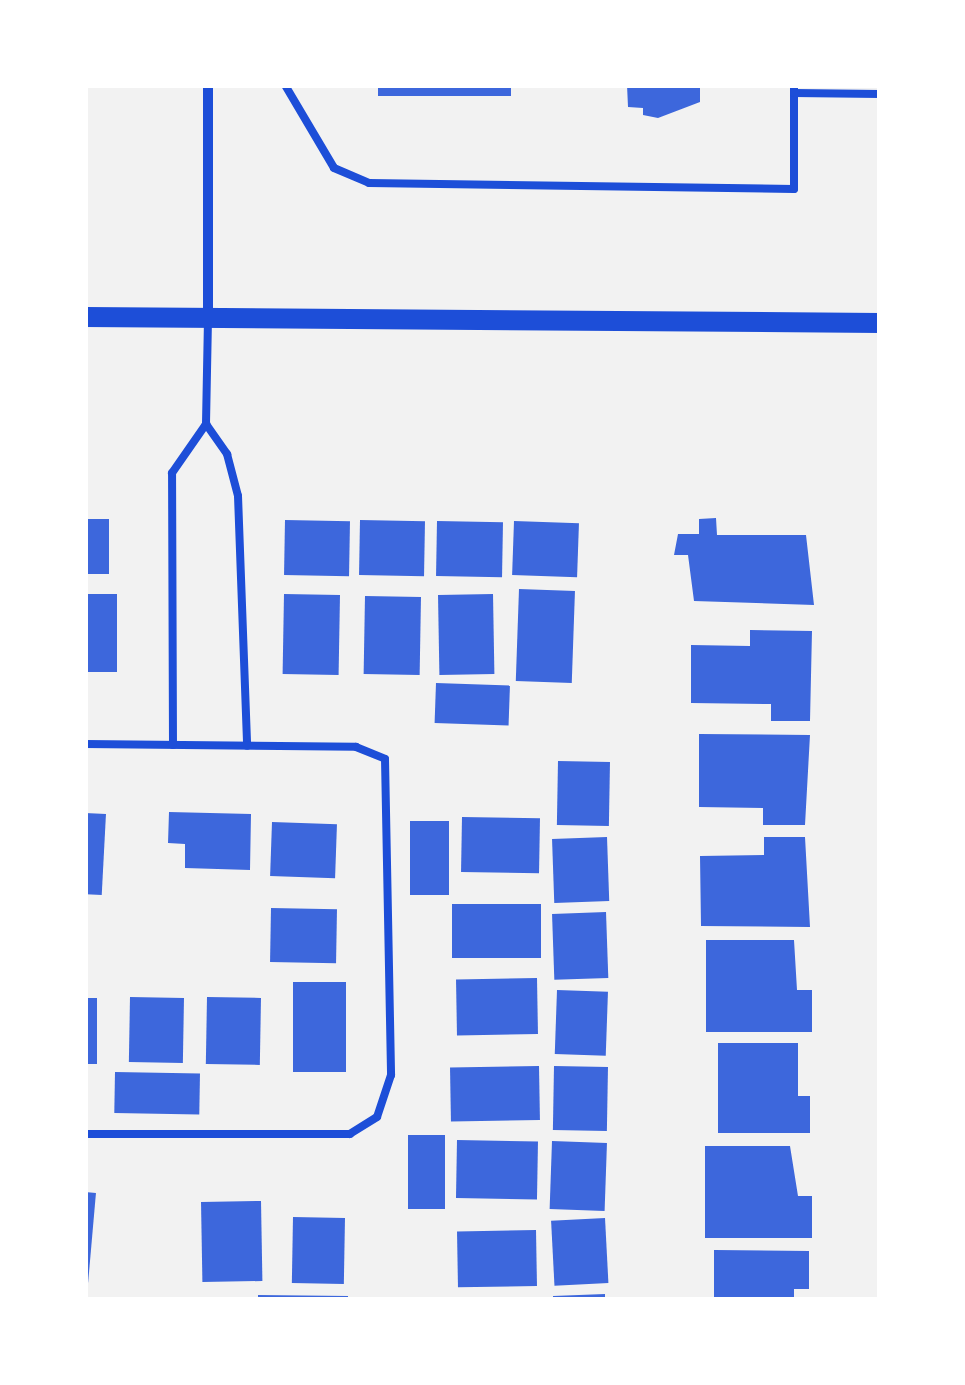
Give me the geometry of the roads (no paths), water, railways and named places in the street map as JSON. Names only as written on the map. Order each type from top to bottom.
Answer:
[{"type":"main road","points":[[85,316],[880,323]]},
{"type":"street","points":[[208,85],[208,317]]},
{"type":"lane","points":[[285,85],[334,168],[369,183],[794,189],[794,89],[880,94]]},
{"type":"lane","points":[[173,745],[172,473],[206,424],[208,317]]},
{"type":"lane","points":[[206,424],[228,454],[238,496],[248,746]]},
{"type":"lane","points":[[85,744],[356,748],[386,759],[391,1075],[378,1117],[350,1134],[85,1134]]}]
